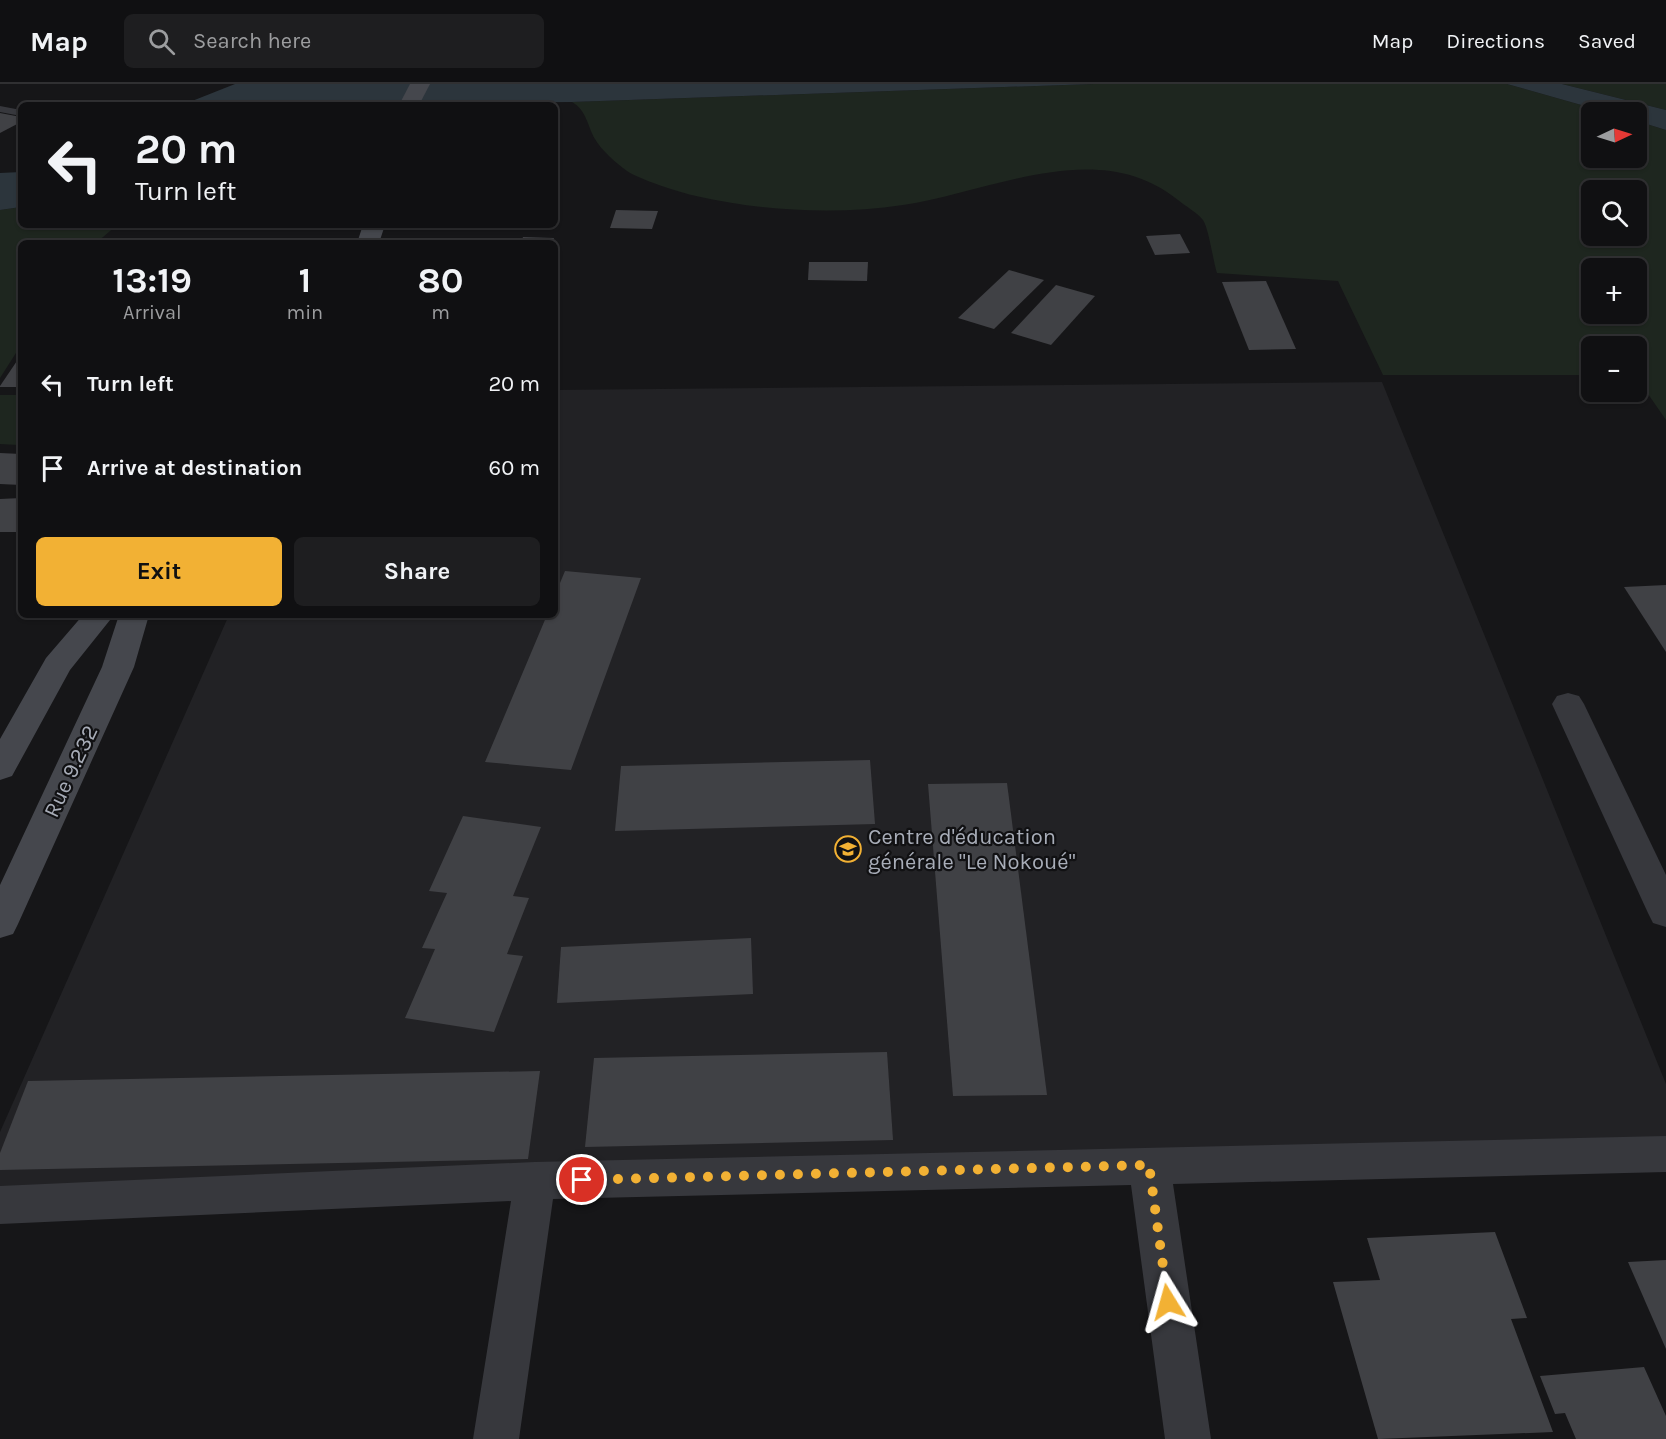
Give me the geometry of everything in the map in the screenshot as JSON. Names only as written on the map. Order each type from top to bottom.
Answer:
[{"type":"street","points":[[411,102],[420,84]]},
{"type":"street","points":[[0,768],[57,665],[96,618]]},
{"type":"street","name":"Rue 9.232","points":[[0,924],[118,667],[134,618]]},
{"type":"street","points":[[1568,704],[1663,902]]},
{"type":"street","points":[[0,1205],[535,1181],[1666,1154]]},
{"type":"street","points":[[1149,1165],[1188,1439]]},
{"type":"street","points":[[496,1439],[535,1181]]},
{"type":"lane","points":[[0,109],[18,113]]},
{"type":"shaded area","points":[[235,84],[1093,84],[572,102],[190,102]]},
{"type":"shaded area","points":[[1093,84],[1507,84],[1581,105],[1581,168],[1647,168],[1647,124],[1666,130],[1666,420],[1647,392],[1647,336],[1581,336],[1581,375],[1383,375],[1338,281],[1217,273],[1203,220],[1178,200],[1147,181],[1114,172],[1079,170],[1044,173],[937,198],[878,208],[825,211],[747,205],[681,192],[650,182],[627,171],[601,148],[584,114],[572,102]]},
{"type":"shaded area","points":[[1507,84],[1562,84],[1634,102],[1581,102],[1581,105]]},
{"type":"shaded area","points":[[1562,84],[1666,84],[1666,110],[1647,105],[1647,102],[1634,102]]},
{"type":"shaded area","points":[[1647,105],[1666,110],[1666,130],[1647,124]]},
{"type":"shaded area","points":[[18,172],[18,207],[0,210],[0,173]]},
{"type":"shaded area","points":[[18,207],[18,228],[114,228],[100,240],[18,240],[18,350],[0,378],[0,210]]},
{"type":"shaded area","name":"Centre d'éducation générale \"Le Nokoué\"","points":[[1382,382],[1666,1084],[1666,1150],[0,1195],[0,1132],[228,618],[558,618],[558,390]]},
{"type":"shaded area","points":[[0,395],[18,395],[18,445],[0,444]]},
{"type":"building","points":[[0,113],[18,116],[18,124],[0,133]]},
{"type":"building","points":[[616,210],[658,211],[652,229],[610,228]]},
{"type":"building","points":[[1180,234],[1190,253],[1155,255],[1146,236]]},
{"type":"building","points":[[523,237],[554,238],[553,240],[522,240]]},
{"type":"building","points":[[809,262],[868,262],[867,281],[808,280]]},
{"type":"building","points":[[1009,270],[1044,280],[994,329],[958,318]]},
{"type":"building","points":[[1266,281],[1296,349],[1249,350],[1222,282]]},
{"type":"building","points":[[1056,285],[1095,296],[1051,345],[1011,333]]},
{"type":"building","points":[[18,359],[18,387],[0,386]]},
{"type":"building","points":[[0,453],[18,454],[18,485],[0,484]]},
{"type":"building","points":[[18,498],[18,532],[0,532],[0,499]]},
{"type":"building","points":[[565,571],[641,578],[571,770],[485,762],[546,618],[558,618],[558,588]]},
{"type":"building","points":[[1666,585],[1666,652],[1624,587]]},
{"type":"building","points":[[870,760],[875,824],[615,831],[621,766]]},
{"type":"building","points":[[1007,783],[1047,1095],[953,1096],[928,784]]},
{"type":"building","points":[[463,816],[541,827],[513,896],[529,898],[507,954],[523,956],[494,1032],[405,1018],[435,949],[422,948],[447,893],[429,891]]},
{"type":"building","points":[[751,938],[753,994],[557,1003],[561,947]]},
{"type":"building","points":[[887,1052],[893,1140],[585,1147],[594,1058]]},
{"type":"building","points":[[540,1071],[528,1159],[0,1170],[0,1153],[28,1081]]},
{"type":"building","points":[[1495,1232],[1527,1318],[1511,1319],[1553,1432],[1378,1439],[1333,1282],[1380,1280],[1367,1238]]},
{"type":"building","points":[[1666,1260],[1666,1349],[1628,1262]]},
{"type":"building","points":[[1644,1367],[1666,1416],[1666,1439],[1576,1439],[1565,1413],[1555,1414],[1540,1376]]},
{"type":"place","name":"Centre d'éducation générale \"Le Nokoué\"","points":[[848,849]]},
{"type":"route","points":[[582,1180],[1149,1165],[1168,1302]]}]
